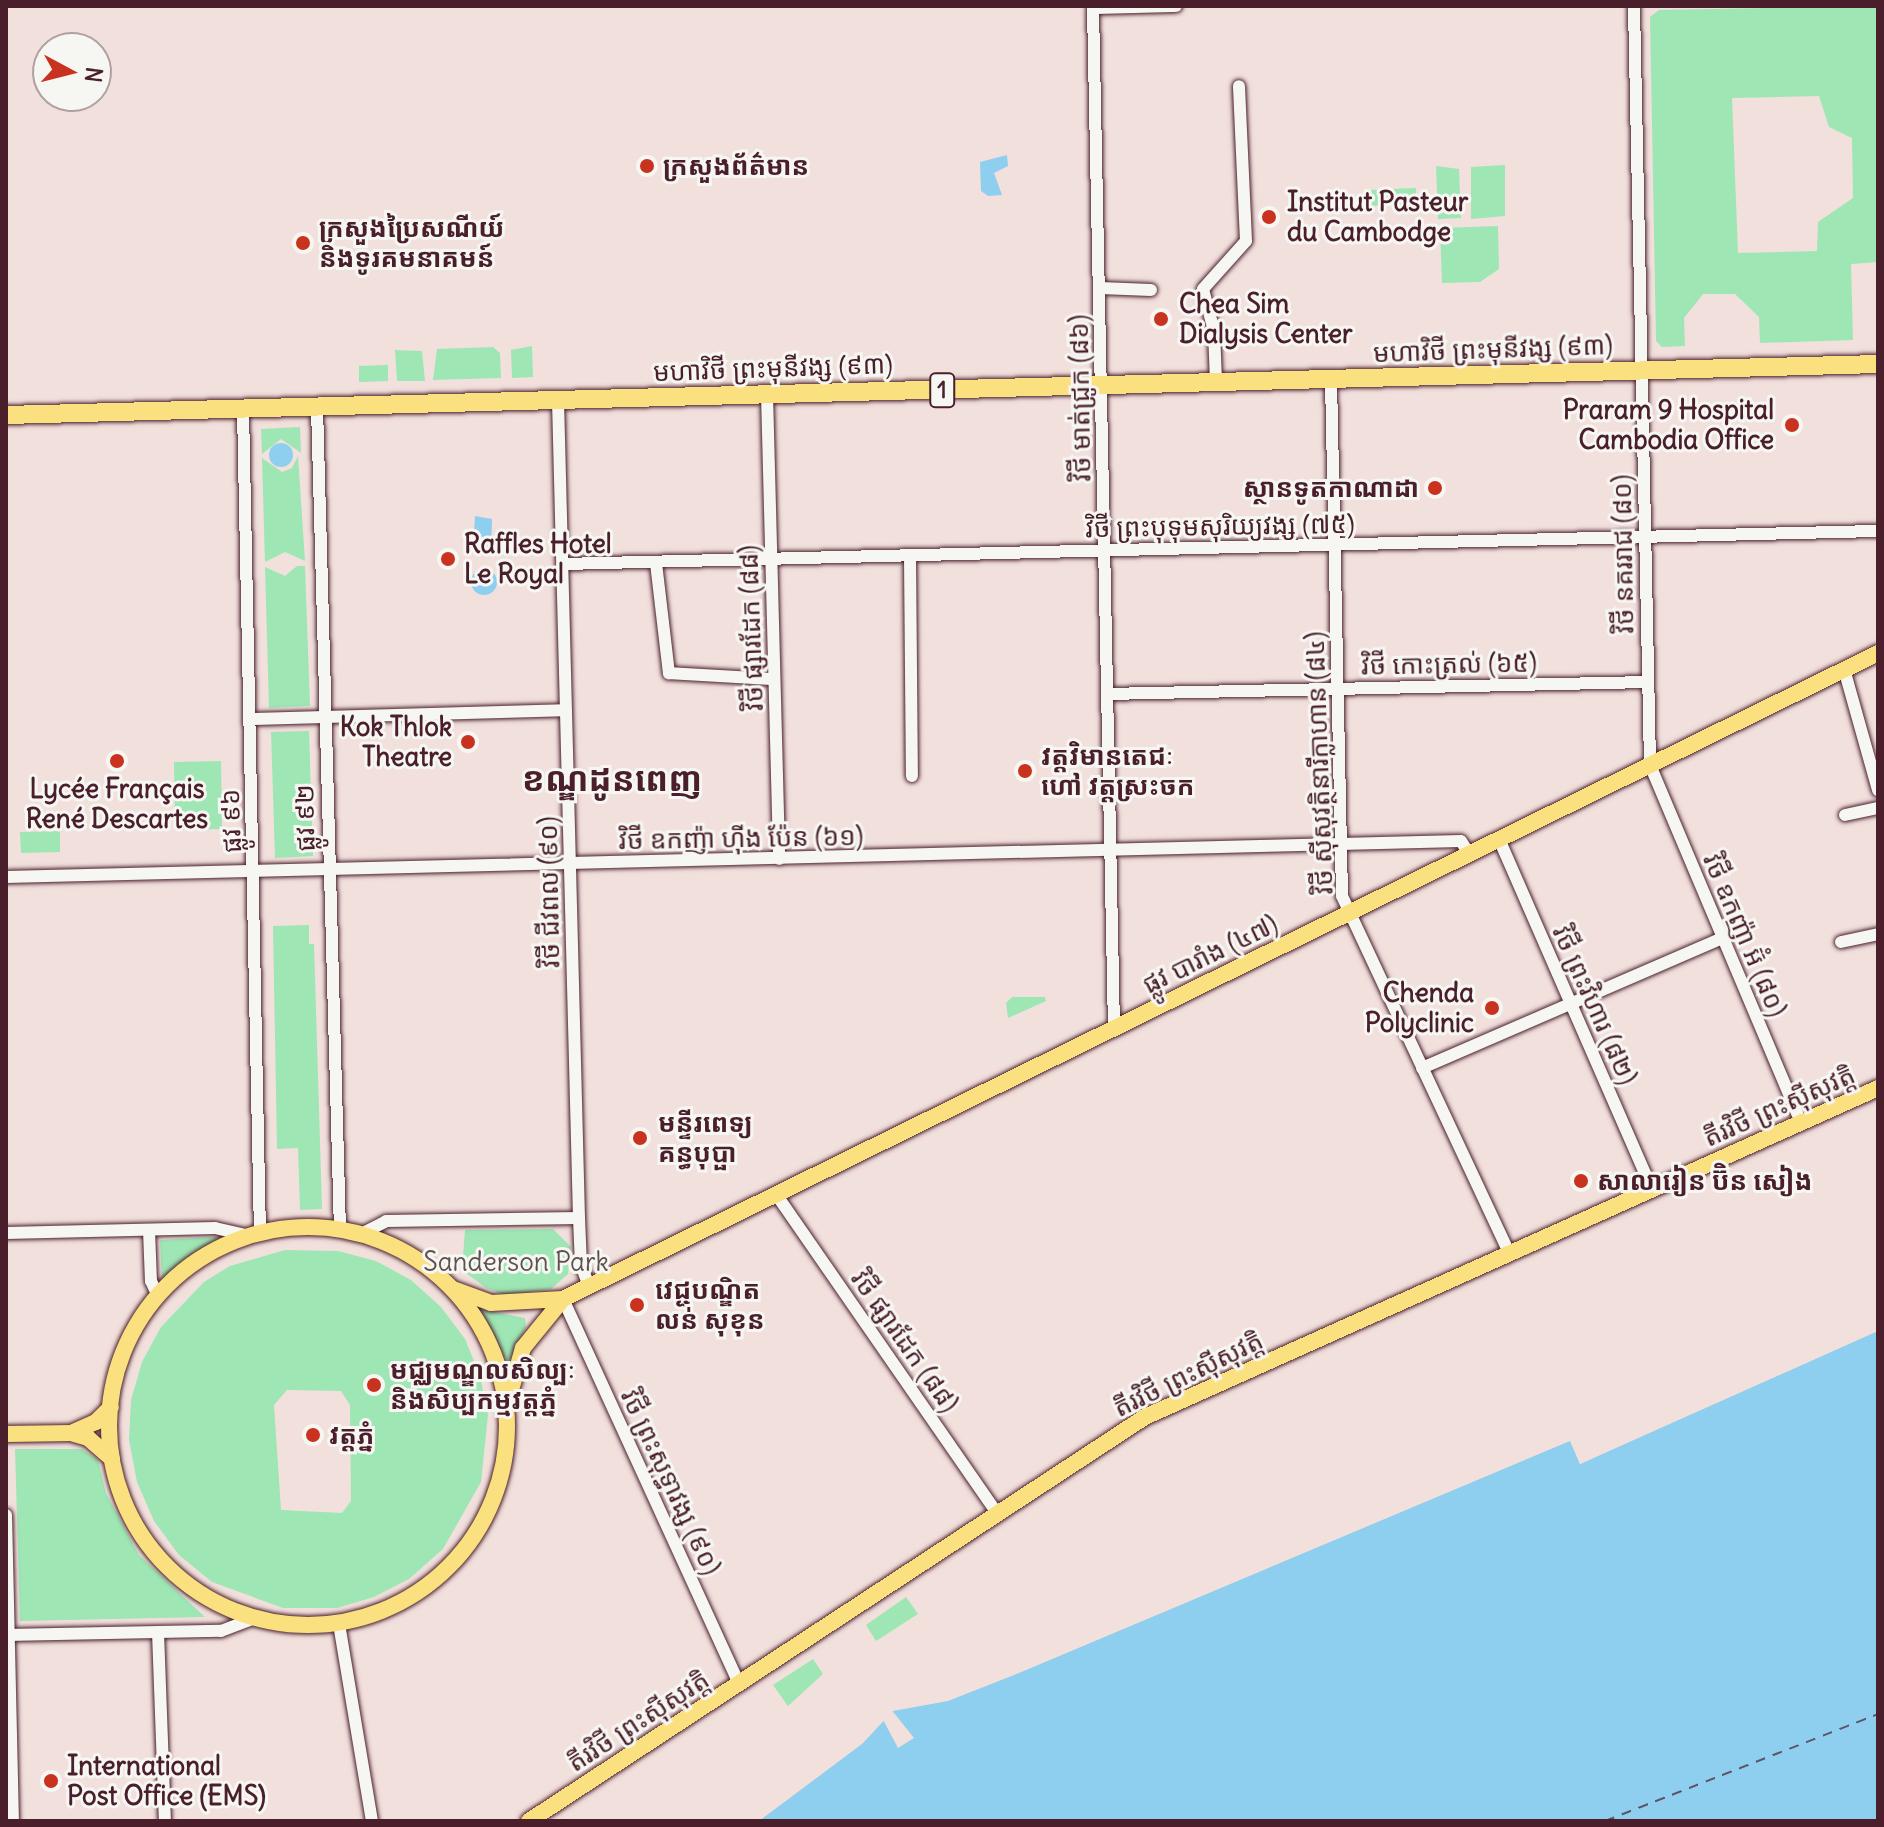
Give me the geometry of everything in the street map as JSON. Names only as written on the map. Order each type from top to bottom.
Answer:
[{"type":"highway","name":"មហាវិថី ព្រះមុនីវង្ស (៩៣)","points":[[6,415],[1878,364]]},
{"type":"main road","name":"ផ្លូវ បារាំង (៤៧)","points":[[453,1289],[491,1303],[563,1299],[1878,653]]},
{"type":"main road","name":"តីរវិថី ព្រះស៊ីសុវត្តិ","points":[[529,1821],[1145,1417],[1878,1088]]},
{"type":"main road","points":[[340,1229],[361,1234],[402,1250],[453,1289],[491,1346],[507,1413],[505,1455],[495,1496],[467,1547],[417,1594],[379,1614],[339,1624],[303,1627],[252,1619],[192,1589],[163,1563],[128,1509],[112,1459],[111,1407],[132,1335],[158,1296],[196,1262],[255,1234],[340,1229]]},
{"type":"main road","name":"ផ្លូវ បារាំង (៤៧)","points":[[507,1413],[523,1348],[563,1299]]},
{"type":"main road","points":[[71,1433],[96,1422],[111,1407]]},
{"type":"main road","points":[[6,1434],[71,1433],[88,1438],[112,1459]]},
{"type":"street","points":[[1093,8],[1176,6]]},
{"type":"street","name":"វិថី នគររាជ (៨០)","points":[[1634,6],[1650,765]]},
{"type":"street","name":"វិថី មាត់ជ្រូក (៨៦)","points":[[1093,8],[1114,1028]]},
{"type":"street","points":[[1216,382],[1214,331],[1203,289],[1246,241],[1239,86]]},
{"type":"street","points":[[1100,288],[1151,290]]},
{"type":"street","name":"វិថី ស៊ីសុវត្ថិនារីក្លាហាន (៨៤)","points":[[1331,379],[1342,896],[1509,1253]]},
{"type":"street","name":"វិថី ផ្សារដែក (៨៨)","points":[[767,394],[779,859]]},
{"type":"street","name":"វិថី ជីវពល (៩០)","points":[[558,400],[579,1218],[581,1265],[589,1286]]},
{"type":"street","name":"ផ្លូវ ៩២","points":[[317,407],[340,1229]]},
{"type":"street","name":"ផ្លូវ ៩៦","points":[[243,409],[255,871],[255,1234]]},
{"type":"street","name":"វិថី ព្រះបុទុមសុរិយ្យវង្ស (៧៥)","points":[[563,564],[1878,531]]},
{"type":"street","points":[[910,556],[912,776]]},
{"type":"street","points":[[656,563],[669,673],[774,679]]},
{"type":"street","points":[[1844,669],[1878,790]]},
{"type":"street","name":"វិថី កោះត្រល់ (៦៥)","points":[[1107,694],[1647,682]]},
{"type":"street","points":[[251,719],[566,710]]},
{"type":"street","name":"វិថី ឧកញ៉ា អ៊ំ (៨០)","points":[[1650,765],[1801,1122]]},
{"type":"street","points":[[1845,815],[1878,808]]},
{"type":"street","name":"វិថី ព្រះវិហារ (៨២)","points":[[1499,839],[1652,1189]]},
{"type":"street","name":"វិថី ឧកញ៉ា ហ៊ីង ប៉ែន (៦១)","points":[[6,877],[1461,841],[1469,854]]},
{"type":"street","points":[[1841,942],[1878,934]]},
{"type":"street","points":[[1422,1068],[1723,938]]},
{"type":"street","name":"វិថី ផ្សារដែក (៨៨)","points":[[776,1194],[997,1513]]},
{"type":"street","points":[[361,1234],[386,1221],[579,1218]]},
{"type":"street","points":[[6,1233],[215,1228],[255,1234]]},
{"type":"street","points":[[149,1230],[151,1281],[158,1296]]},
{"type":"street","name":"វិថី ព្រះសុទ្ធាវង្ស (៩០)","points":[[563,1299],[739,1683]]},
{"type":"street","points":[[6,1515],[13,1821]]},
{"type":"street","points":[[7,1635],[221,1631],[252,1619]]},
{"type":"street","points":[[339,1624],[372,1821]]},
{"type":"street","points":[[158,1632],[165,1821]]},
{"type":"green space","points":[[1878,6],[1878,262],[1851,264],[1853,340],[1760,343],[1759,317],[1735,294],[1703,294],[1684,318],[1685,346],[1662,347],[1656,341],[1650,17],[1659,10]],"holes":[[[1819,96],[1829,127],[1852,138],[1853,198],[1818,222],[1817,251],[1738,253],[1732,98]]]},
{"type":"green space","points":[[1505,165],[1505,216],[1471,219],[1471,167]]},
{"type":"green space","points":[[1436,166],[1459,169],[1461,218],[1438,219]]},
{"type":"green space","points":[[1416,188],[1416,210],[1409,204],[1404,210],[1398,205],[1370,206],[1370,190]]},
{"type":"green space","points":[[1498,226],[1499,269],[1480,282],[1442,283],[1440,228]]},
{"type":"green space","points":[[532,346],[533,377],[512,378],[511,350]]},
{"type":"green space","points":[[493,347],[500,353],[501,378],[433,380],[437,349]]},
{"type":"green space","points":[[395,350],[422,351],[425,381],[397,381]]},
{"type":"green space","points":[[388,365],[388,381],[359,382],[359,366]]},
{"type":"green space","points":[[300,427],[301,453],[281,439],[262,454],[261,429]]},
{"type":"green space","points":[[298,456],[305,561],[285,552],[265,562],[262,458],[282,472],[292,468]]},
{"type":"green space","points":[[297,566],[305,566],[310,706],[269,708],[265,567],[285,576]]},
{"type":"green space","points":[[309,731],[313,856],[275,858],[271,732]]},
{"type":"green space","points":[[221,761],[222,829],[175,830],[174,762]]},
{"type":"green space","points":[[60,831],[60,852],[21,853],[20,832]]},
{"type":"green space","points":[[309,925],[309,944],[314,944],[322,1209],[300,1210],[298,1148],[277,1149],[273,926]]},
{"type":"green space","points":[[1012,997],[1045,997],[1046,1001],[1008,1018],[1006,1003]]},
{"type":"green space","name":"Sanderson Park","points":[[553,1229],[571,1247],[568,1274],[551,1289],[505,1295],[486,1288],[462,1270],[465,1230]]},
{"type":"green space","points":[[218,1239],[162,1282],[160,1240]]},
{"type":"green space","points":[[285,1250],[338,1251],[376,1261],[411,1280],[441,1307],[465,1339],[480,1376],[488,1415],[481,1482],[443,1549],[409,1579],[374,1597],[337,1608],[283,1608],[212,1582],[179,1555],[154,1521],[137,1482],[129,1440],[131,1400],[142,1362],[161,1327],[204,1282],[230,1266]],"holes":[[[287,1390],[341,1391],[350,1405],[351,1501],[342,1513],[281,1510],[274,1405]]]},
{"type":"green space","points":[[479,1309],[525,1318],[526,1327],[508,1363]]},
{"type":"green space","points":[[15,1449],[82,1449],[98,1460],[106,1493],[139,1555],[205,1617],[20,1621]]},
{"type":"green space","points":[[906,1597],[918,1614],[876,1641],[866,1625]]},
{"type":"green space","points":[[813,1659],[823,1674],[788,1706],[773,1685]]},
{"type":"water","points":[[1007,155],[1008,166],[994,173],[1002,195],[988,196],[981,191],[980,162]]},
{"type":"water","points":[[281,443],[292,450],[293,455],[286,466],[281,467],[270,460],[269,455],[276,444]]},
{"type":"water","points":[[475,516],[492,519],[491,551],[473,549]]},
{"type":"water","points":[[484,569],[493,573],[497,582],[493,591],[484,595],[475,591],[471,582],[475,573]]},
{"type":"water","points":[[1878,1331],[1878,1821],[759,1821],[862,1744],[893,1711],[948,1701],[1014,1675],[1570,1441],[1580,1464]]},
{"type":"pier","points":[[1878,1327],[1580,1464],[1569,1437],[1582,1459]]},
{"type":"pier","points":[[890,1708],[914,1738],[898,1748],[881,1716]]},
{"type":"ferry route","points":[[1605,1821],[1878,1714]]},
{"type":"place","name":"ក្រសួងព័ត៌មាន","points":[[647,166]]},
{"type":"place","name":"Institut Pasteur du Cambodge","points":[[1269,217]]},
{"type":"place","name":"ក្រសួងប្រៃសណីយ៍ និងទូរគមនាគមន៍","points":[[303,243]]},
{"type":"place","name":"Chea Sim Dialysis Center","points":[[1161,319]]},
{"type":"place","name":"Praram 9 Hospital Cambodia Office","points":[[1792,425]]},
{"type":"place","name":"ស្ថានទូតកាណាដា","points":[[1435,488]]},
{"type":"place","name":"Raffles Hotel Le Royal","points":[[448,559]]},
{"type":"place","name":"Kok Thlok Theatre","points":[[468,742]]},
{"type":"place","name":"Lycée Français René Descartes","points":[[117,761]]},
{"type":"place","name":"វត្តវិមានតេជៈ ហៅ វត្តស្រះចក","points":[[1025,771]]},
{"type":"place","name":"Chenda Polyclinic","points":[[1492,1008]]},
{"type":"place","name":"មន្ទីរពេទ្យ គន្ធបុប្ផា","points":[[640,1138]]},
{"type":"place","name":"សាលារៀន ប៊ិន សៀង","points":[[1581,1181]]},
{"type":"place","name":"វេជ្ជបណ្ឌិត លន់ សុខុន","points":[[637,1305]]},
{"type":"place","name":"មជ្ឈមណ្ឌលសិល្បៈ និងសិប្បកម្មវត្តភ្នំ","points":[[374,1385]]},
{"type":"place","name":"វត្ដភ្នំ","points":[[313,1435]]},
{"type":"place","name":"International Post Office (EMS)","points":[[51,1781]]},
{"type":"district","name":"ខណ្ឌដូនពេញ","points":[[612,779]]}]
